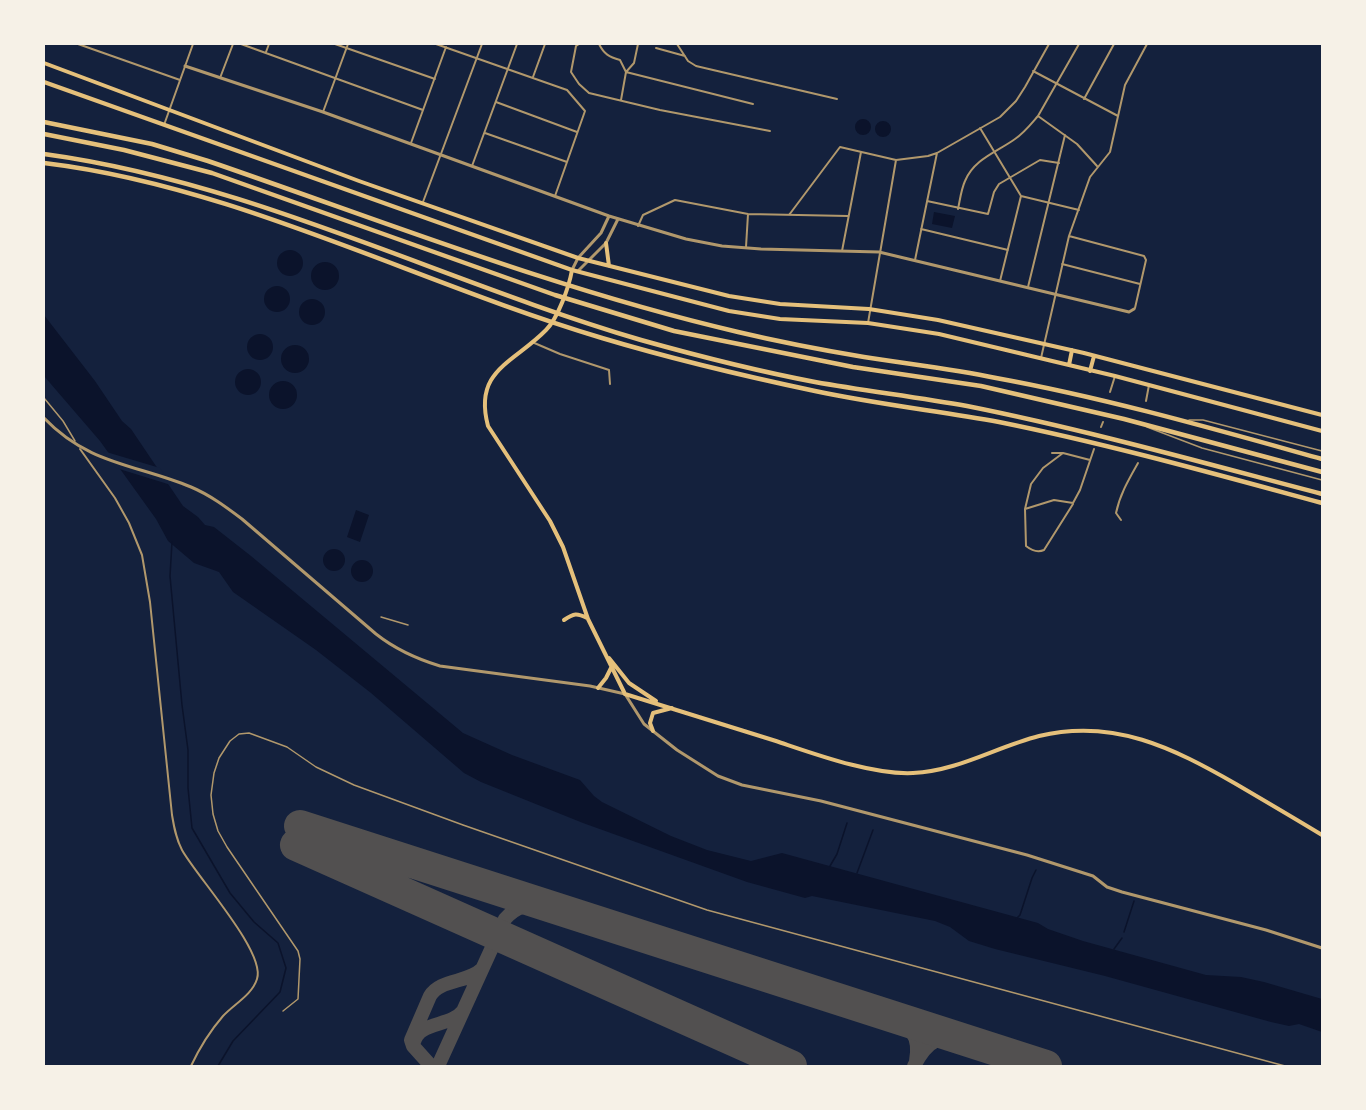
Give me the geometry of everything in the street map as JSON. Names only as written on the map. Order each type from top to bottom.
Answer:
[{"type":"highway","points":[[44,122],[152,144],[208,161],[558,283],[739,332],[861,357],[996,378],[1185,421],[1323,459]]},
{"type":"highway","points":[[44,134],[124,150],[212,173],[572,301],[674,331],[853,367],[981,386],[1124,419],[1323,472]]},
{"type":"highway","points":[[44,154],[134,169],[192,185],[595,326],[709,358],[814,381],[1033,420],[1109,437],[1323,494]]},
{"type":"highway","points":[[44,163],[130,177],[190,194],[599,337],[707,366],[816,391],[999,422],[1119,448],[1323,503]]},
{"type":"main road","points":[[44,63],[169,111],[578,258],[729,296],[780,304],[869,309],[938,320],[1072,350],[1323,415]]},
{"type":"main road","points":[[44,82],[573,272],[729,311],[780,319],[868,323],[939,334],[1115,376],[1323,431]]},
{"type":"main road","points":[[606,243],[609,266]]},
{"type":"main road","points":[[573,272],[560,308],[547,329],[493,375],[486,391],[484,409],[488,426],[550,521],[563,547],[588,619],[625,694],[810,752],[873,769],[912,773],[951,767],[1039,736],[1079,731],[1113,732],[1174,750],[1323,835]]},
{"type":"main road","points":[[1069,365],[1072,350]]},
{"type":"main road","points":[[1090,370],[1094,356]]},
{"type":"main road","points":[[564,620],[573,613],[578,613],[588,619]]},
{"type":"main road","points":[[604,652],[629,683],[659,704]]},
{"type":"main road","points":[[598,688],[611,667]]},
{"type":"main road","points":[[652,731],[650,723],[654,713],[672,708]]},
{"type":"street","points":[[78,44],[180,80]]},
{"type":"street","points":[[164,125],[193,44]]},
{"type":"street","points":[[220,78],[232,44]]},
{"type":"street","points":[[241,44],[423,110]]},
{"type":"street","points":[[266,53],[269,44]]},
{"type":"street","points":[[335,44],[435,79]]},
{"type":"street","points":[[323,112],[348,44]]},
{"type":"street","points":[[436,44],[567,90],[578,102],[585,111],[555,196]]},
{"type":"street","points":[[423,202],[482,44]]},
{"type":"street","points":[[472,166],[517,44]]},
{"type":"street","points":[[533,77],[545,44]]},
{"type":"street","points":[[579,44],[576,46],[571,72],[589,93],[660,110],[770,131]]},
{"type":"street","points":[[593,44],[599,44],[603,53],[620,60],[626,72],[753,104]]},
{"type":"street","points":[[621,100],[626,72],[634,63],[638,44]]},
{"type":"street","points":[[677,44],[696,66],[837,99]]},
{"type":"street","points":[[789,215],[840,147],[896,160],[937,153],[1000,117],[1016,101],[1047,44]]},
{"type":"street","points":[[958,209],[965,180],[972,169],[981,159],[1018,137],[1038,116],[1079,44]]},
{"type":"street","points":[[1084,99],[1114,44]]},
{"type":"street","points":[[1041,359],[1069,236],[1090,177],[1110,152],[1125,85],[1147,44]]},
{"type":"street","points":[[411,144],[446,47]]},
{"type":"street","points":[[656,48],[686,57]]},
{"type":"street","points":[[185,66],[323,112],[609,216],[686,239],[746,248],[879,252],[1129,312],[1134,309],[1146,260],[1144,255],[1069,236]]},
{"type":"street","points":[[1032,71],[1119,116]]},
{"type":"street","points":[[496,102],[577,132]]},
{"type":"street","points":[[1038,116],[1077,144],[1097,167]]},
{"type":"street","points":[[980,128],[1021,196],[1000,281]]},
{"type":"street","points":[[485,133],[567,163]]},
{"type":"street","points":[[1028,287],[1065,135]]},
{"type":"street","points":[[842,251],[861,152]]},
{"type":"street","points":[[915,260],[937,153]]},
{"type":"street","points":[[868,323],[896,160]]},
{"type":"street","points":[[927,201],[988,214],[994,192],[999,184],[1040,160],[1059,163]]},
{"type":"street","points":[[1021,196],[1079,210]]},
{"type":"street","points":[[638,226],[643,215],[675,200],[748,214],[848,216]]},
{"type":"street","points":[[746,248],[748,214]]},
{"type":"street","points":[[573,272],[578,258],[601,233],[609,216]]},
{"type":"street","points":[[573,272],[589,261],[606,243],[618,219]]},
{"type":"street","points":[[921,229],[1008,250]]},
{"type":"street","points":[[1062,264],[1140,284]]},
{"type":"street","points":[[532,342],[609,370],[610,384]]},
{"type":"street","points":[[1110,392],[1115,376]]},
{"type":"street","points":[[1146,401],[1149,386]]},
{"type":"street","points":[[44,398],[63,421],[115,498],[129,523],[142,555],[150,602],[176,836],[184,853],[240,932],[258,965],[258,977],[252,989],[218,1022],[191,1066]]},
{"type":"street","points":[[44,418],[74,444],[101,458],[190,487],[221,503],[376,634],[412,656],[440,666],[590,686],[625,694],[644,724],[652,731],[707,770],[742,785],[821,801],[1027,855],[1093,876],[1107,887],[1122,892],[1246,924],[1323,948]]},
{"type":"street","points":[[1124,419],[1202,448],[1323,480]]},
{"type":"street","points":[[1185,421],[1203,420],[1323,451]]},
{"type":"street","points":[[1101,427],[1103,422]]},
{"type":"street","points":[[1063,453],[1043,468],[1032,484],[1025,509],[1026,546],[1032,550],[1040,552],[1044,550],[1073,503],[1080,490],[1094,449]]},
{"type":"street","points":[[1052,453],[1063,453],[1090,460]]},
{"type":"street","points":[[1121,520],[1116,513],[1122,492],[1138,463]]},
{"type":"street","points":[[1025,509],[1054,500],[1073,503]]},
{"type":"street","points":[[381,617],[408,625]]},
{"type":"street","points":[[283,1011],[298,999],[300,959],[298,951],[227,847],[218,831],[213,814],[211,795],[217,766],[230,741],[239,734],[249,733],[287,747],[316,767],[354,785],[707,910],[1285,1066]]},
{"type":"water","points":[[863,119],[869,121],[871,127],[869,133],[863,135],[857,133],[855,127],[857,121]]},
{"type":"water","points":[[883,121],[891,129],[883,137],[875,129]]},
{"type":"water","points":[[934,212],[955,216],[952,228],[932,224]]},
{"type":"water","points":[[290,250],[299,254],[303,263],[299,272],[290,276],[281,272],[277,263],[281,254]]},
{"type":"water","points":[[325,262],[335,266],[339,276],[335,286],[325,290],[315,286],[311,276],[315,266]]},
{"type":"water","points":[[277,286],[286,290],[290,299],[286,308],[277,312],[268,308],[264,299],[268,290]]},
{"type":"water","points":[[312,299],[321,303],[325,312],[321,321],[312,325],[303,321],[299,312],[303,303]]},
{"type":"water","points":[[44,315],[95,381],[122,421],[131,429],[183,506],[205,525],[214,527],[251,556],[463,733],[512,755],[580,780],[602,802],[671,836],[707,850],[751,861],[782,853],[1038,923],[1048,929],[1083,941],[1206,975],[1241,977],[1322,999],[1322,1032],[1299,1024],[1289,1026],[1271,1022],[1105,976],[995,949],[969,941],[950,927],[935,921],[812,896],[805,898],[747,882],[583,823],[464,773],[371,693],[316,650],[233,592],[219,572],[194,563],[168,541],[156,519],[100,441],[44,376]]},
{"type":"water","points":[[260,334],[270,337],[273,347],[270,357],[260,360],[250,357],[247,347],[250,337]]},
{"type":"water","points":[[295,345],[305,349],[309,359],[305,369],[295,373],[285,369],[281,359],[285,349]]},
{"type":"water","points":[[248,369],[257,373],[261,382],[257,391],[248,395],[239,391],[235,382],[239,373]]},
{"type":"water","points":[[283,381],[293,385],[297,395],[293,405],[283,409],[273,405],[269,395],[273,385]]},
{"type":"water","points":[[356,510],[369,515],[360,542],[347,537]]},
{"type":"water","points":[[334,549],[344,556],[345,560],[338,570],[334,571],[324,564],[323,560],[330,550]]},
{"type":"water","points":[[362,560],[370,563],[373,571],[370,579],[362,582],[354,579],[351,571],[354,563]]},
{"type":"pier","points":[[103,451],[160,468],[171,485],[116,468]]},
{"type":"waterway","points":[[172,542],[170,576],[188,750],[188,788],[192,828],[230,893],[254,922],[278,943],[286,968],[280,992],[233,1041],[218,1066]]},
{"type":"waterway","points":[[830,866],[837,854],[847,823]]},
{"type":"waterway","points":[[857,873],[873,830]]},
{"type":"waterway","points":[[1016,919],[1020,915],[1036,870]]},
{"type":"waterway","points":[[1124,932],[1134,901]]},
{"type":"waterway","points":[[1114,949],[1122,938]]},
{"type":"taxiway","points":[[438,1066],[505,919],[523,907],[545,905]]},
{"type":"taxiway","points":[[431,1066],[413,1046],[411,1040],[430,996],[440,987],[469,977],[482,969]]},
{"type":"taxiway","points":[[414,1042],[422,1031],[451,1020],[463,1011]]},
{"type":"taxiway","points":[[888,1015],[912,1032],[917,1044],[916,1061]]},
{"type":"taxiway","points":[[914,1066],[919,1057],[935,1041],[942,1039],[968,1041]]},
{"type":"runway","points":[[300,826],[1046,1066]]},
{"type":"runway","points":[[296,845],[791,1066]]}]
